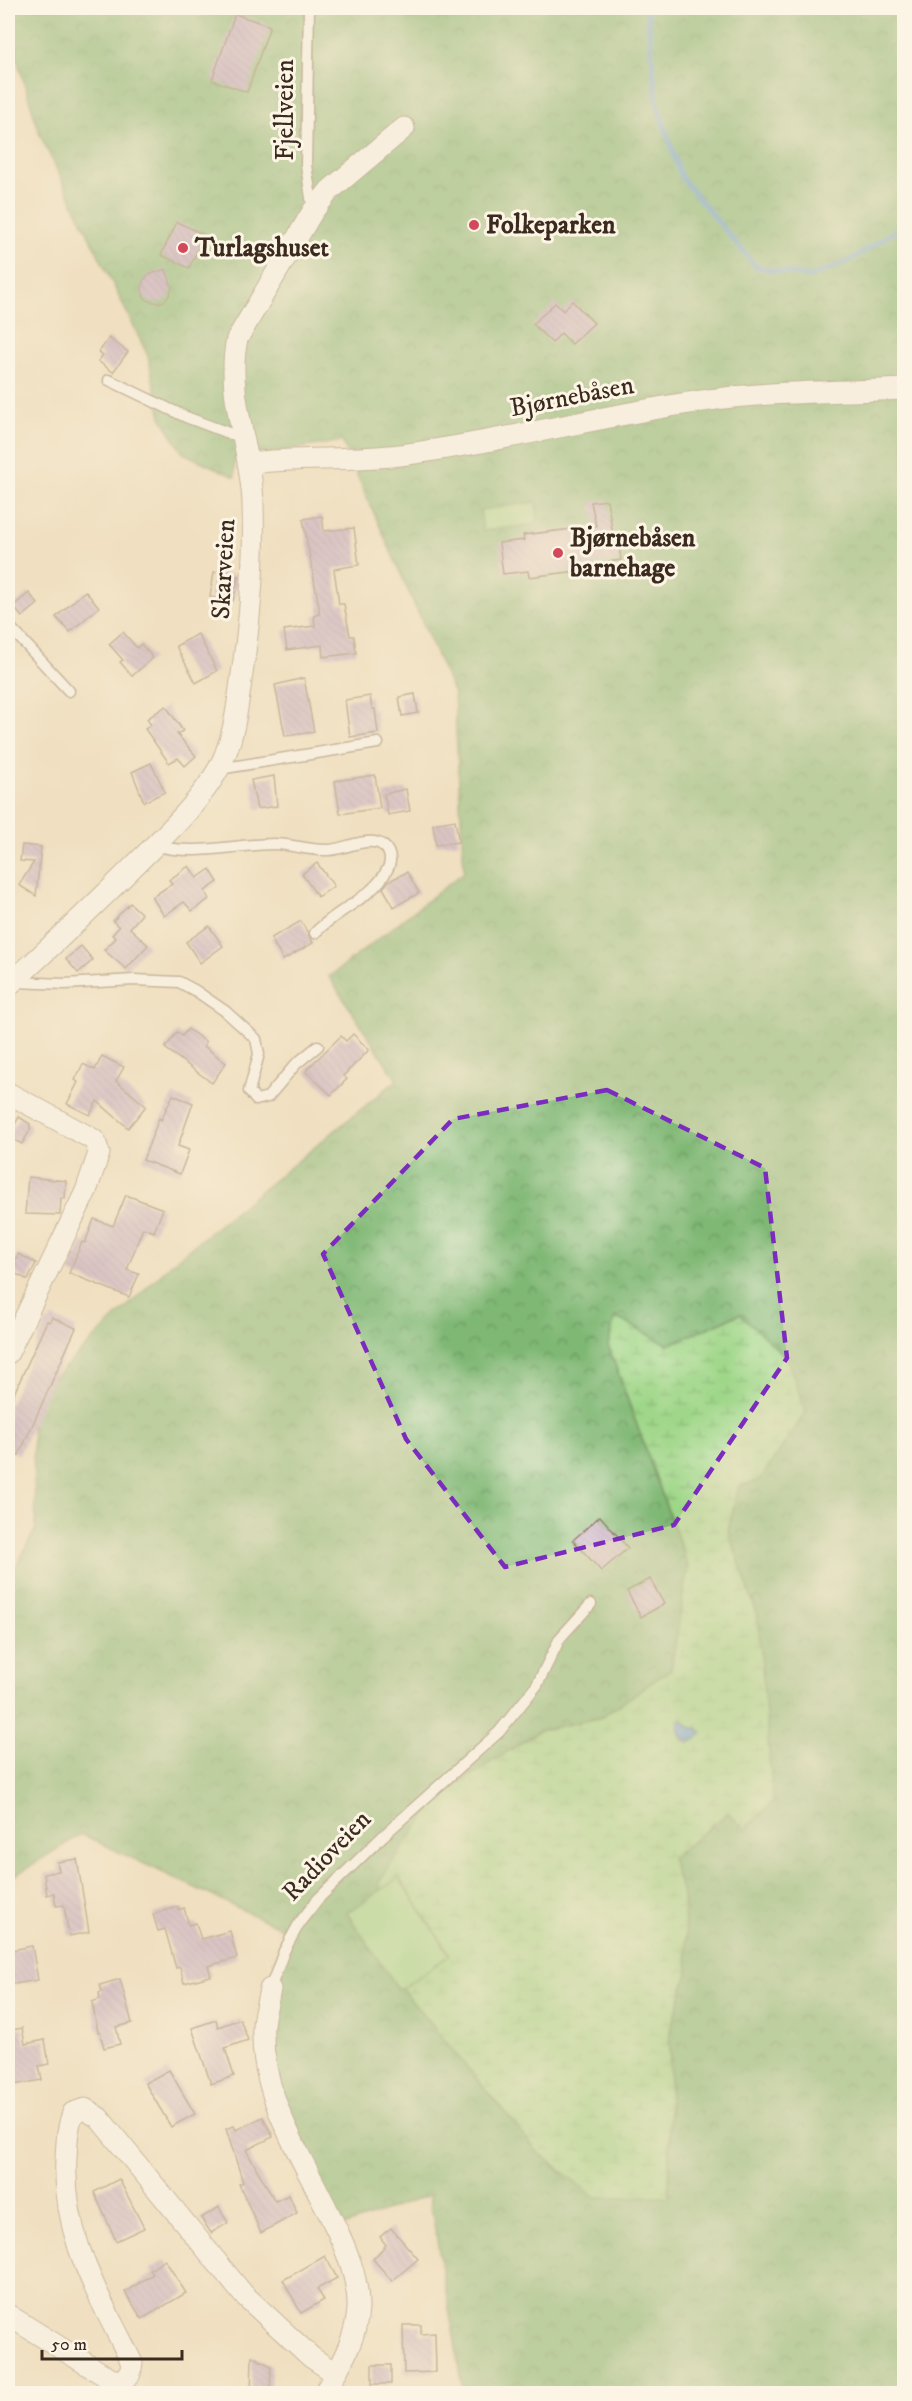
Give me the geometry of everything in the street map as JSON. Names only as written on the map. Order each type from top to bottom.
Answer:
[{"type":"street","name":"Skarveien","points":[[10,984],[70,931],[155,845],[192,805],[219,769],[230,742],[236,717],[251,604],[254,553],[253,482],[242,435],[234,377],[233,357],[237,339],[314,211],[330,190],[404,128]]},
{"type":"street","name":"Bjørnebåsen","points":[[250,463],[281,459],[333,461],[451,448],[620,414],[752,395],[904,389]]},
{"type":"street","points":[[8,1093],[89,1137],[95,1141],[99,1153],[86,1191],[8,1353]]},
{"type":"street","name":"Radioveien","points":[[270,1989],[263,2024],[265,2057],[274,2098],[294,2146],[342,2241],[357,2286],[358,2310],[352,2342],[324,2394]]},
{"type":"street","points":[[8,2315],[112,2380],[122,2380],[130,2374],[132,2363],[87,2273],[67,2205],[65,2184],[68,2127],[73,2113],[85,2109],[99,2118],[243,2294],[311,2357],[335,2373]]},
{"type":"lane","name":"Fjellveien","points":[[309,8],[306,165],[314,211]]},
{"type":"lane","points":[[110,380],[186,417],[231,434],[242,435]]},
{"type":"lane","points":[[8,625],[69,692]]},
{"type":"lane","points":[[219,769],[378,743]]},
{"type":"lane","points":[[155,845],[167,849],[196,850],[274,844],[329,850],[365,842],[382,845],[390,856],[390,862],[378,882],[325,922],[315,933]]},
{"type":"lane","points":[[10,984],[134,980],[179,982],[225,1011],[256,1039],[259,1054],[249,1091],[256,1100],[267,1097],[296,1064],[318,1046]]},
{"type":"lane","name":"Radioveien","points":[[270,1989],[284,1951],[300,1922],[318,1899],[499,1732],[537,1685],[561,1638],[591,1604]]},
{"type":"highlighted area","points":[[607,1090],[765,1168],[787,1358],[674,1525],[505,1567],[406,1439],[323,1254],[453,1119]]},
{"type":"green space","points":[[8,8],[904,8],[904,2393],[464,2393],[429,2195],[338,2228],[261,2046],[285,1930],[81,1834],[8,1880],[8,1582],[36,1528],[31,1400],[172,1263],[397,1080],[329,977],[464,872],[454,694],[342,441],[234,459],[235,477],[183,453],[161,417],[148,356],[40,135],[14,49],[8,41]],"holes":[[[740,1314],[739,1486],[728,1530],[758,1617],[728,1813],[671,1858],[683,1895],[688,1973],[670,2031],[669,2195],[563,2174],[537,2151],[385,1969],[539,1731],[602,1717],[671,1669],[688,1566],[608,1345],[615,1317],[668,1345]]]},
{"type":"green space","points":[[536,502],[538,518],[532,525],[483,531],[480,510]]},
{"type":"green space","points":[[740,1314],[787,1358],[806,1412],[760,1480],[739,1486],[728,1530],[758,1617],[773,1802],[745,1829],[728,1813],[671,1858],[683,1895],[688,1973],[670,2031],[669,2196],[594,2197],[537,2151],[385,1969],[379,1881],[440,1796],[539,1731],[602,1717],[671,1669],[688,1566],[608,1345],[615,1317],[668,1345]]},
{"type":"green space","points":[[399,1878],[450,1955],[399,1990],[347,1913]]},
{"type":"water","points":[[680,1720],[691,1728],[698,1728],[702,1733],[689,1743],[680,1733]]},
{"type":"building","points":[[235,14],[270,26],[247,92],[212,80]]},
{"type":"building","points":[[177,222],[205,235],[189,268],[161,255]]},
{"type":"building","points":[[166,269],[172,287],[170,294],[166,300],[158,303],[149,301],[144,297],[143,281],[148,275]]},
{"type":"building","points":[[572,301],[594,323],[572,344],[561,333],[552,343],[533,324],[555,303],[563,311]]},
{"type":"building","points":[[109,338],[128,352],[113,372],[98,361],[103,355],[99,352]]},
{"type":"building","points":[[607,500],[613,534],[618,538],[621,560],[593,564],[594,569],[529,577],[528,571],[503,574],[499,543],[524,540],[523,535],[596,526],[591,502]]},
{"type":"building","points":[[322,516],[324,531],[354,528],[359,565],[334,569],[339,604],[344,604],[350,636],[354,636],[356,653],[323,657],[322,645],[287,650],[284,630],[315,626],[314,616],[319,614],[303,519]]},
{"type":"building","points":[[214,572],[238,576],[233,601],[210,597]]},
{"type":"building","points":[[85,591],[99,607],[70,632],[56,617]]},
{"type":"building","points":[[29,593],[38,604],[22,617],[13,606]]},
{"type":"building","points":[[123,632],[137,648],[141,644],[153,658],[132,676],[120,662],[123,660],[109,644]]},
{"type":"building","points":[[198,634],[217,671],[196,683],[176,646]]},
{"type":"building","points":[[304,678],[314,732],[285,736],[275,685]]},
{"type":"building","points":[[415,694],[418,713],[402,716],[399,697]]},
{"type":"building","points":[[370,696],[372,709],[375,709],[378,733],[350,737],[345,700]]},
{"type":"building","points":[[166,706],[183,731],[177,734],[196,756],[185,766],[178,758],[169,763],[145,729],[151,725],[147,719]]},
{"type":"building","points":[[151,763],[165,792],[144,802],[132,772]]},
{"type":"building","points":[[375,775],[380,808],[340,814],[335,781]]},
{"type":"building","points":[[274,776],[277,806],[257,809],[251,780]]},
{"type":"building","points":[[406,789],[410,811],[388,815],[384,794]]},
{"type":"building","points":[[455,820],[459,842],[436,845],[433,824]]},
{"type":"building","points":[[22,845],[41,847],[36,896],[19,885],[34,862],[20,861]]},
{"type":"building","points":[[317,863],[334,886],[318,897],[302,874]]},
{"type":"building","points":[[189,866],[197,878],[210,869],[218,882],[205,891],[209,899],[192,911],[184,902],[164,916],[152,897],[172,884],[169,880]]},
{"type":"building","points":[[407,872],[419,893],[394,907],[383,888],[389,881]]},
{"type":"building","points":[[130,903],[142,914],[130,928],[148,945],[126,969],[104,950],[116,938],[112,935],[119,927],[113,921]]},
{"type":"building","points":[[301,921],[313,943],[283,960],[271,938]]},
{"type":"building","points":[[209,926],[223,946],[200,963],[186,942]]},
{"type":"building","points":[[81,946],[93,960],[78,973],[66,959]]},
{"type":"building","points":[[188,1029],[206,1042],[204,1046],[226,1063],[212,1083],[165,1048],[177,1032],[182,1036]]},
{"type":"building","points":[[353,1034],[369,1050],[343,1076],[347,1079],[331,1095],[306,1072],[307,1069],[341,1036],[346,1041]]},
{"type":"building","points":[[102,1056],[124,1067],[116,1081],[146,1106],[128,1128],[97,1101],[90,1115],[67,1104],[78,1082],[75,1080],[83,1064],[95,1070]]},
{"type":"building","points":[[173,1095],[193,1103],[178,1146],[189,1150],[180,1174],[143,1160],[159,1118],[161,1120]]},
{"type":"building","points":[[19,1117],[30,1124],[30,1130],[22,1144],[8,1137]]},
{"type":"building","points":[[28,1177],[66,1181],[65,1199],[61,1198],[60,1215],[25,1214]]},
{"type":"building","points":[[126,1195],[163,1209],[154,1232],[143,1228],[127,1270],[139,1274],[129,1297],[69,1273],[82,1242],[85,1243],[94,1219],[113,1226]]},
{"type":"building","points":[[18,1254],[36,1263],[28,1280],[10,1271]]},
{"type":"building","points":[[52,1317],[76,1328],[19,1455],[8,1450],[8,1407],[47,1321],[50,1322]]},
{"type":"building","points":[[600,1516],[628,1548],[601,1571],[573,1540]]},
{"type":"building","points":[[650,1579],[664,1604],[641,1617],[627,1591]]},
{"type":"building","points":[[77,1859],[89,1932],[69,1936],[64,1905],[56,1906],[54,1893],[47,1895],[44,1874],[59,1871],[57,1862]]},
{"type":"building","points":[[178,1907],[178,1910],[184,1908],[189,1925],[196,1923],[201,1939],[230,1931],[237,1958],[208,1966],[211,1976],[184,1983],[180,1967],[176,1968],[165,1929],[158,1931],[153,1914]]},
{"type":"building","points":[[32,1946],[38,1980],[8,1985],[8,1951]]},
{"type":"building","points":[[120,1979],[132,2023],[116,2027],[120,2044],[104,2048],[92,2002],[100,1999],[99,1993],[102,1992],[100,1985]]},
{"type":"building","points":[[240,2019],[248,2040],[225,2048],[234,2076],[211,2084],[192,2028],[216,2020],[218,2027]]},
{"type":"building","points":[[22,2028],[25,2044],[45,2040],[49,2064],[39,2066],[42,2080],[14,2085],[12,2073],[8,2074],[8,2031]]},
{"type":"building","points":[[169,2070],[195,2114],[171,2127],[145,2083]]},
{"type":"building","points":[[263,2117],[273,2137],[246,2150],[275,2201],[289,2195],[297,2213],[261,2233],[239,2184],[243,2182],[226,2129],[234,2126],[236,2130]]},
{"type":"building","points":[[119,2179],[144,2228],[116,2241],[94,2192]]},
{"type":"building","points":[[219,2207],[228,2223],[211,2233],[201,2218]]},
{"type":"building","points":[[391,2228],[418,2259],[392,2281],[373,2259],[386,2245],[380,2237]]},
{"type":"building","points":[[325,2256],[337,2278],[317,2289],[324,2300],[301,2313],[283,2280]]},
{"type":"building","points":[[165,2260],[186,2293],[142,2319],[125,2292],[153,2274],[150,2270]]},
{"type":"building","points":[[403,2325],[421,2325],[421,2334],[435,2333],[436,2372],[404,2373]]},
{"type":"building","points":[[252,2356],[271,2366],[270,2394],[251,2394]]},
{"type":"building","points":[[372,2365],[391,2365],[391,2384],[372,2384]]},
{"type":"waterway","points":[[647,8],[657,103],[681,177],[756,267],[811,277],[851,260],[895,231]]},
{"type":"place","name":"Folkeparken","points":[[474,225]]},
{"type":"place","name":"Turlagshuset","points":[[183,248]]},
{"type":"place","name":"Bjørnebåsen barnehage","points":[[558,553]]}]
